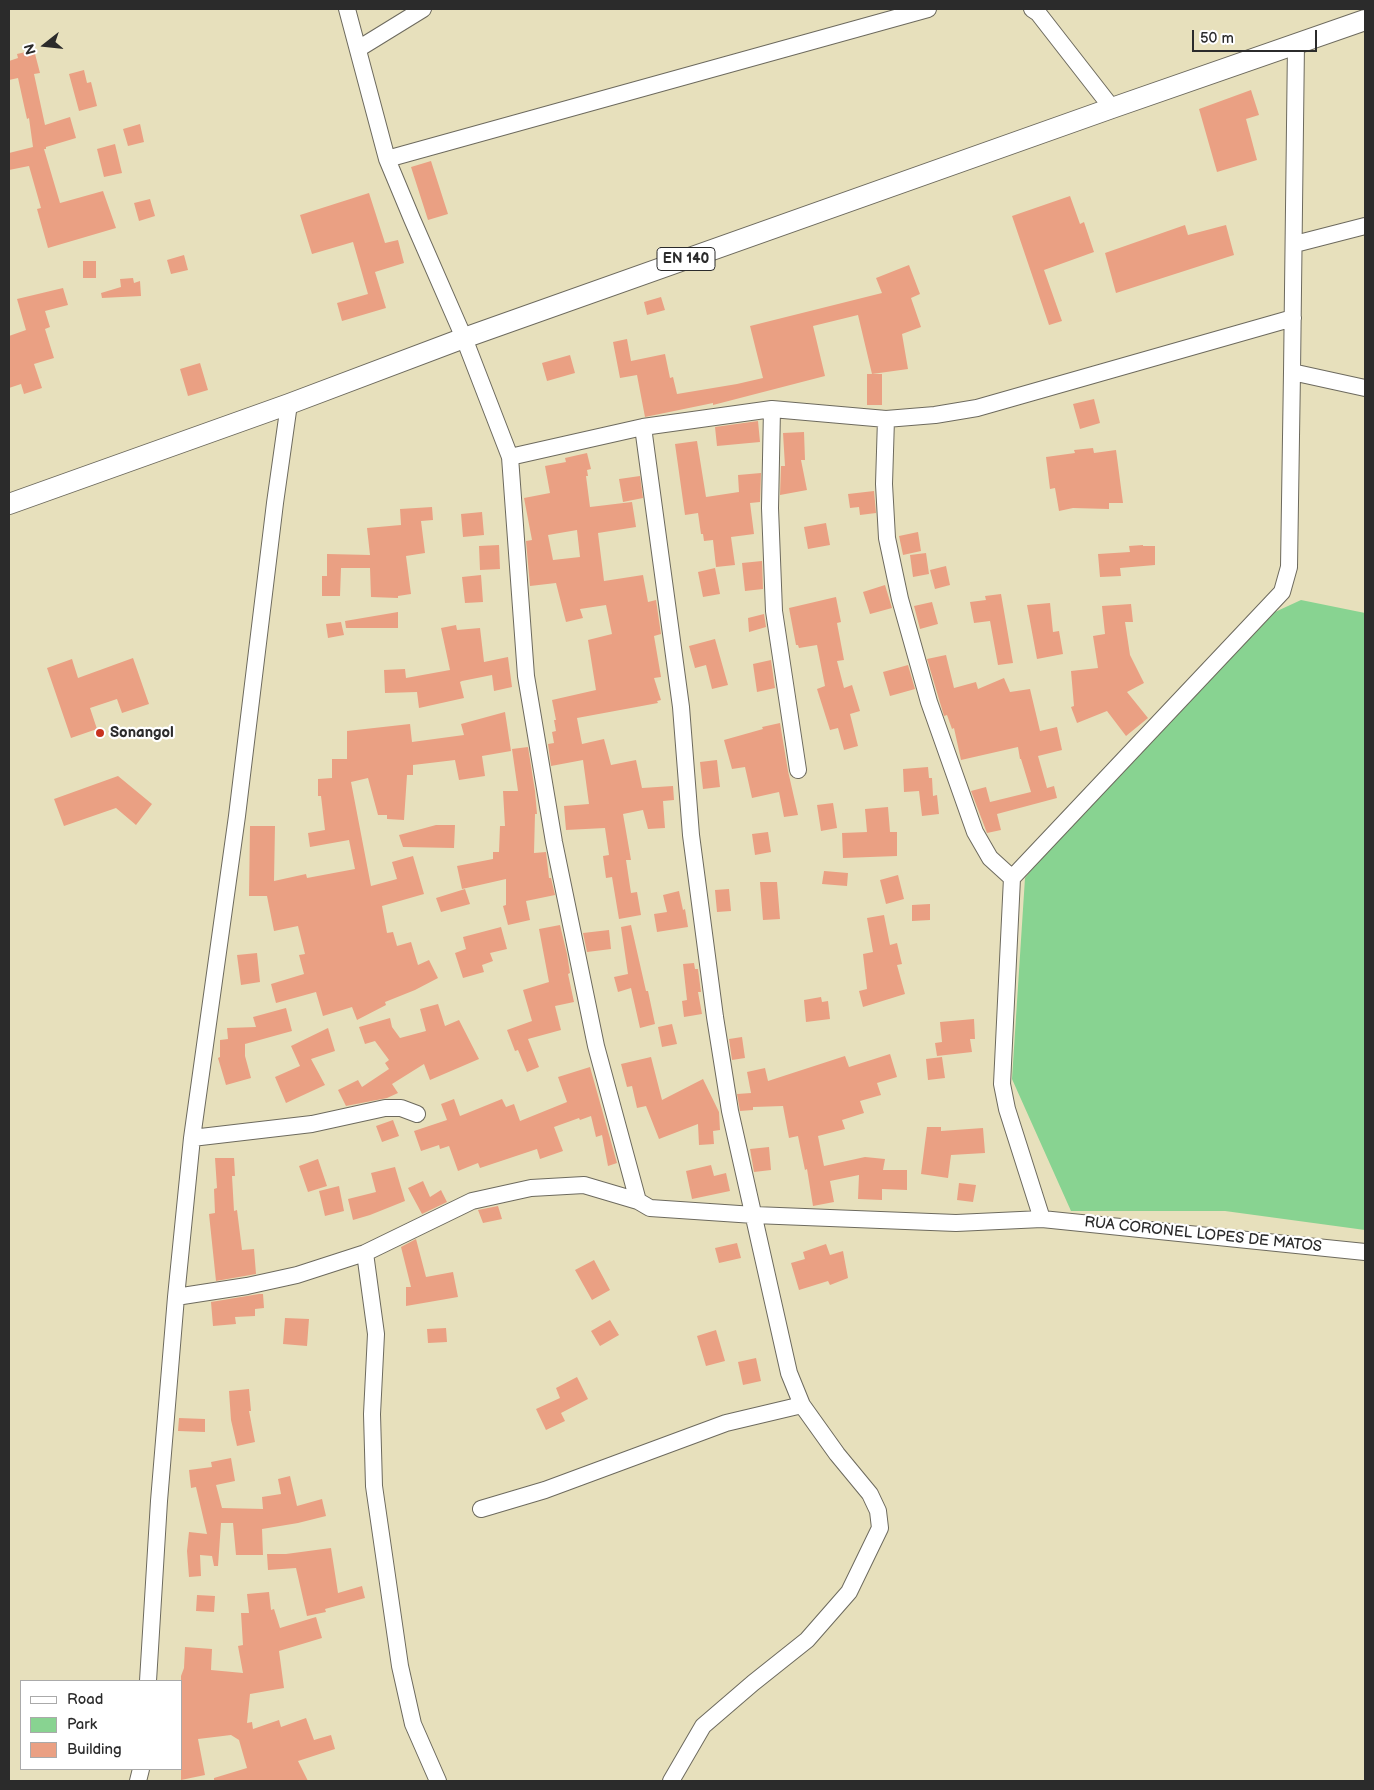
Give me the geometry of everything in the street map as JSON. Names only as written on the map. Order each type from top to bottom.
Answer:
[{"type":"main road","name":"EN 140","points":[[9,504],[288,404],[464,338],[1365,20]]},
{"type":"street","points":[[347,9],[387,158],[464,338],[510,457],[526,676],[554,842],[596,1046],[638,1201]]},
{"type":"street","points":[[358,49],[423,9]]},
{"type":"street","points":[[387,158],[928,9]]},
{"type":"street","points":[[1032,9],[1038,13],[1112,108]]},
{"type":"street","points":[[1042,1219],[1007,1109],[1002,1084],[1012,878],[1282,592],[1290,566],[1296,43]]},
{"type":"street","points":[[1295,244],[1365,226]]},
{"type":"street","points":[[510,457],[642,427],[772,410],[886,419],[935,415],[977,408],[1293,318]]},
{"type":"street","points":[[1292,372],[1365,388]]},
{"type":"street","points":[[148,1680],[159,1501],[176,1297],[192,1138],[237,816],[288,404]]},
{"type":"street","points":[[772,410],[770,508],[774,611],[798,770]]},
{"type":"street","points":[[886,419],[884,484],[887,538],[900,599],[929,702],[975,832],[990,858],[1012,878]]},
{"type":"street","points":[[642,427],[681,707],[691,835],[715,1018],[730,1112],[789,1373],[802,1405],[836,1454],[870,1494],[878,1511],[880,1528],[849,1592],[807,1640],[703,1726],[671,1781]]},
{"type":"street","points":[[192,1138],[312,1124],[385,1108],[401,1108],[417,1114]]},
{"type":"street","name":"RUA CORONEL LOPES DE MATOS","points":[[176,1297],[247,1286],[288,1277],[365,1253],[472,1201],[531,1188],[584,1185],[638,1201],[650,1208],[754,1215],[956,1223],[1042,1219],[1365,1252]]},
{"type":"street","points":[[365,1253],[376,1334],[372,1414],[374,1486],[400,1666],[413,1724],[438,1781]]},
{"type":"street","points":[[481,1508],[545,1490],[726,1423],[802,1405]]},
{"type":"green space","points":[[1301,600],[1365,613],[1365,1230],[1225,1211],[1071,1211],[1012,1079],[1025,878],[1050,846],[1275,612]]},
{"type":"building","points":[[34,50],[40,73],[34,74],[45,125],[70,117],[76,138],[44,149],[60,203],[103,191],[116,228],[48,248],[37,209],[41,208],[29,166],[9,170],[9,153],[33,147],[29,118],[27,119],[18,78],[9,80],[9,61],[18,58],[17,54]]},
{"type":"building","points":[[84,70],[87,83],[91,82],[97,106],[79,111],[69,74]]},
{"type":"building","points":[[1251,90],[1259,115],[1246,119],[1257,160],[1217,172],[1199,109]]},
{"type":"building","points":[[140,124],[144,142],[128,146],[123,129]]},
{"type":"building","points":[[115,144],[122,173],[104,177],[97,149]]},
{"type":"building","points":[[431,161],[448,214],[428,220],[411,167]]},
{"type":"building","points":[[369,193],[385,243],[398,240],[404,263],[375,272],[386,308],[342,321],[337,303],[368,294],[353,242],[312,254],[300,215]]},
{"type":"building","points":[[1070,196],[1080,224],[1084,222],[1094,252],[1044,270],[1062,321],[1049,325],[1012,216]]},
{"type":"building","points":[[150,199],[155,216],[139,221],[134,203]]},
{"type":"building","points":[[1185,225],[1188,235],[1226,225],[1234,255],[1116,293],[1105,253]]},
{"type":"building","points":[[184,255],[188,270],[171,274],[167,260]]},
{"type":"building","points":[[83,261],[96,261],[96,278],[83,278]]},
{"type":"building","points":[[909,265],[920,294],[911,298],[921,327],[902,334],[908,369],[872,374],[858,315],[813,326],[825,376],[713,405],[713,403],[645,417],[637,375],[620,378],[613,342],[627,339],[631,361],[665,354],[670,378],[673,377],[677,394],[763,378],[750,326],[882,293],[876,278]]},
{"type":"building","points":[[133,278],[134,283],[140,281],[141,296],[102,298],[101,293],[121,287],[120,279]]},
{"type":"building","points":[[63,288],[68,305],[45,311],[50,327],[45,329],[54,358],[34,364],[42,388],[24,394],[21,384],[9,388],[9,336],[26,330],[17,299]]},
{"type":"building","points":[[661,297],[665,310],[647,315],[644,302]]},
{"type":"building","points":[[570,355],[575,373],[547,381],[542,363]]},
{"type":"building","points":[[200,363],[208,390],[188,396],[180,369]]},
{"type":"building","points":[[867,374],[882,374],[882,405],[867,405]]},
{"type":"building","points":[[1094,399],[1100,423],[1080,429],[1073,404]]},
{"type":"building","points":[[758,421],[760,442],[717,446],[715,427]]},
{"type":"building","points":[[804,432],[805,460],[801,460],[807,490],[780,495],[781,466],[785,466],[783,433]]},
{"type":"building","points":[[697,441],[706,497],[739,492],[738,475],[761,473],[760,502],[750,503],[754,534],[731,537],[735,565],[716,567],[713,540],[704,541],[698,513],[685,515],[675,444]]},
{"type":"building","points":[[1093,448],[1094,453],[1116,450],[1123,503],[1109,503],[1109,509],[1073,508],[1059,511],[1055,488],[1050,489],[1046,457],[1075,453],[1074,450]]},
{"type":"building","points":[[587,453],[591,469],[587,470],[588,476],[586,476],[590,507],[632,502],[636,527],[598,533],[604,581],[643,575],[648,602],[656,600],[661,634],[654,636],[661,677],[654,678],[661,700],[657,701],[658,703],[577,718],[582,744],[604,739],[611,765],[636,760],[642,788],[673,786],[674,800],[663,801],[665,828],[648,829],[643,810],[623,814],[631,860],[626,860],[631,893],[637,892],[641,915],[619,919],[612,877],[606,878],[603,856],[609,855],[605,828],[566,830],[564,806],[589,804],[583,760],[551,766],[548,744],[554,743],[552,732],[556,731],[552,700],[596,690],[588,640],[612,634],[606,605],[580,609],[583,618],[566,622],[556,583],[530,586],[526,541],[532,540],[524,498],[550,493],[545,466],[566,462],[565,458]],"holes":[[[577,530],[580,557],[553,560],[548,535]]]},
{"type":"building","points":[[640,476],[643,498],[623,502],[619,479]]},
{"type":"building","points":[[874,491],[876,513],[860,515],[859,507],[850,508],[848,494]]},
{"type":"building","points":[[432,507],[433,520],[421,521],[425,553],[406,556],[411,594],[398,596],[398,598],[371,597],[370,568],[341,568],[340,596],[322,596],[322,576],[327,576],[327,554],[370,555],[367,528],[401,525],[400,509]]},
{"type":"building","points":[[482,512],[484,535],[463,537],[461,514]]},
{"type":"building","points":[[826,523],[830,545],[808,549],[804,527]]},
{"type":"building","points":[[918,532],[921,551],[903,555],[899,536]]},
{"type":"building","points":[[499,545],[500,569],[480,570],[479,546]]},
{"type":"building","points":[[1129,546],[1155,546],[1155,565],[1120,568],[1121,576],[1100,577],[1098,554],[1130,552]]},
{"type":"building","points":[[926,553],[929,574],[913,577],[910,555]]},
{"type":"building","points":[[762,561],[763,589],[745,591],[742,563]]},
{"type":"building","points":[[946,566],[950,585],[935,589],[930,570]]},
{"type":"building","points":[[715,568],[720,594],[703,597],[698,572]]},
{"type":"building","points":[[481,575],[483,602],[465,603],[462,577]]},
{"type":"building","points":[[885,585],[892,608],[870,614],[863,592]]},
{"type":"building","points":[[1001,594],[1013,663],[998,665],[990,621],[974,623],[970,602],[986,600],[985,596]]},
{"type":"building","points":[[836,597],[841,622],[837,623],[844,660],[837,661],[844,688],[852,685],[860,711],[850,714],[858,746],[844,750],[838,728],[830,730],[817,689],[825,686],[817,645],[799,648],[796,645],[789,608]]},
{"type":"building","points":[[932,602],[938,624],[920,629],[914,606]]},
{"type":"building","points":[[1050,603],[1053,632],[1059,631],[1063,654],[1037,659],[1027,605]]},
{"type":"building","points":[[1131,604],[1133,622],[1125,622],[1130,655],[1144,683],[1127,692],[1148,718],[1126,736],[1107,711],[1077,723],[1071,707],[1074,706],[1071,671],[1098,668],[1093,636],[1105,634],[1102,606]]},
{"type":"building","points":[[398,612],[398,628],[346,628],[345,621]]},
{"type":"building","points":[[764,614],[766,627],[749,632],[748,618]]},
{"type":"building","points":[[341,622],[344,635],[328,638],[326,624]]},
{"type":"building","points":[[456,625],[457,630],[480,628],[484,662],[508,657],[512,687],[494,691],[492,675],[462,681],[460,682],[464,698],[419,708],[417,692],[385,693],[384,670],[405,669],[406,678],[450,670],[441,628]]},
{"type":"building","points":[[715,639],[728,685],[712,689],[706,665],[695,668],[689,646]]},
{"type":"building","points":[[946,655],[954,688],[976,682],[978,689],[1004,678],[1010,692],[1030,689],[1040,731],[1057,727],[1062,750],[1038,756],[1047,788],[1037,791],[1054,786],[1057,798],[997,814],[1001,830],[987,833],[971,791],[986,787],[990,802],[1031,792],[1018,747],[961,760],[954,728],[952,729],[947,715],[944,716],[927,659]]},
{"type":"building","points":[[133,658],[149,704],[122,713],[117,699],[90,708],[97,729],[71,738],[47,668],[72,659],[78,678]]},
{"type":"building","points":[[771,660],[775,688],[757,692],[753,664]]},
{"type":"building","points":[[908,665],[915,689],[890,696],[883,672]]},
{"type":"building","points":[[505,712],[511,751],[482,756],[485,776],[459,780],[455,760],[413,765],[413,775],[407,775],[404,820],[387,819],[387,815],[378,815],[368,778],[351,782],[371,886],[397,879],[392,862],[413,856],[424,894],[382,906],[387,933],[393,932],[397,946],[411,942],[418,965],[429,960],[438,978],[385,1002],[386,1005],[357,1020],[352,1007],[323,1016],[316,992],[276,1003],[271,984],[304,974],[299,955],[305,954],[298,926],[274,931],[267,896],[249,896],[250,826],[275,826],[274,881],[306,874],[307,878],[355,869],[349,840],[310,847],[308,833],[325,830],[321,796],[318,796],[318,779],[332,778],[332,759],[347,759],[347,731],[410,724],[412,742],[464,735],[461,724]]},
{"type":"building","points":[[780,723],[798,815],[784,817],[779,792],[752,798],[745,767],[732,769],[724,740]]},
{"type":"building","points":[[528,747],[537,814],[535,814],[534,853],[546,852],[549,878],[551,878],[555,895],[526,901],[530,920],[508,925],[503,906],[506,905],[506,879],[462,889],[457,866],[493,859],[493,852],[499,852],[500,826],[505,826],[503,791],[518,791],[512,749]]},
{"type":"building","points":[[717,760],[720,787],[703,789],[700,762]]},
{"type":"building","points":[[928,767],[929,778],[932,778],[933,796],[937,795],[939,814],[922,816],[919,791],[904,792],[903,769]]},
{"type":"building","points":[[118,776],[152,804],[136,825],[116,808],[64,826],[54,799]]},
{"type":"building","points":[[833,803],[837,828],[821,831],[817,805]]},
{"type":"building","points":[[888,807],[890,832],[897,832],[897,856],[843,858],[842,833],[867,832],[865,809]]},
{"type":"building","points":[[436,825],[455,825],[454,848],[403,847],[399,835]]},
{"type":"building","points":[[768,832],[771,852],[755,855],[752,834]]},
{"type":"building","points":[[824,871],[848,873],[847,886],[822,884]]},
{"type":"building","points":[[898,875],[904,899],[886,904],[880,880]]},
{"type":"building","points":[[760,882],[777,882],[780,919],[763,920]]},
{"type":"building","points":[[465,889],[470,904],[441,912],[436,898]]},
{"type":"building","points":[[729,889],[731,911],[717,912],[715,890]]},
{"type":"building","points":[[679,891],[688,927],[657,932],[654,914],[667,912],[663,895]]},
{"type":"building","points":[[930,904],[930,920],[912,921],[912,905]]},
{"type":"building","points":[[884,915],[890,945],[897,943],[902,964],[897,965],[905,994],[863,1007],[859,991],[867,989],[863,954],[873,952],[867,918]]},
{"type":"building","points":[[560,925],[567,954],[570,973],[568,974],[574,1002],[555,1006],[561,1030],[528,1039],[539,1067],[527,1072],[518,1050],[515,1051],[507,1030],[532,1021],[523,990],[549,982],[539,929]]},
{"type":"building","points":[[631,925],[655,1024],[640,1028],[631,988],[618,992],[614,977],[628,974],[621,927]]},
{"type":"building","points":[[501,927],[507,949],[490,953],[493,961],[482,965],[484,972],[463,978],[455,953],[466,949],[463,937]]},
{"type":"building","points":[[609,930],[611,949],[587,952],[583,933]]},
{"type":"building","points":[[257,953],[260,982],[241,985],[237,955]]},
{"type":"building","points":[[694,963],[695,969],[698,969],[701,992],[698,992],[702,1014],[684,1017],[682,1001],[687,1000],[683,964]]},
{"type":"building","points":[[821,997],[822,1002],[828,1001],[830,1019],[806,1022],[804,1000]]},
{"type":"building","points":[[438,1004],[445,1026],[459,1020],[479,1059],[430,1080],[424,1064],[392,1084],[398,1093],[387,1098],[346,1106],[338,1090],[358,1080],[362,1087],[389,1069],[385,1063],[389,1060],[375,1041],[365,1044],[359,1027],[390,1018],[392,1027],[400,1038],[426,1031],[420,1009]]},
{"type":"building","points":[[286,1008],[292,1031],[245,1044],[245,1056],[251,1078],[226,1085],[218,1058],[220,1057],[220,1040],[228,1039],[227,1028],[256,1027],[253,1017]]},
{"type":"building","points":[[974,1019],[975,1039],[970,1039],[972,1052],[937,1056],[935,1043],[942,1042],[940,1022]]},
{"type":"building","points":[[672,1024],[677,1044],[662,1047],[658,1027]]},
{"type":"building","points":[[328,1028],[335,1051],[311,1059],[325,1085],[286,1103],[275,1077],[300,1066],[291,1046]]},
{"type":"building","points":[[742,1037],[745,1058],[732,1060],[729,1039]]},
{"type":"building","points":[[890,1054],[897,1077],[877,1083],[881,1095],[860,1101],[864,1113],[842,1120],[845,1129],[818,1136],[824,1166],[865,1157],[885,1159],[883,1170],[907,1170],[907,1190],[882,1189],[882,1200],[858,1199],[859,1175],[830,1181],[834,1202],[813,1206],[807,1169],[805,1170],[798,1136],[789,1138],[783,1106],[753,1107],[753,1110],[740,1111],[737,1094],[751,1093],[747,1072],[765,1068],[768,1081],[845,1056],[849,1067]]},
{"type":"building","points":[[651,1057],[662,1100],[703,1079],[719,1112],[720,1130],[713,1131],[714,1144],[699,1145],[698,1124],[659,1139],[646,1106],[637,1108],[632,1086],[627,1087],[621,1064]]},
{"type":"building","points":[[942,1057],[945,1078],[928,1080],[926,1059]]},
{"type":"building","points":[[590,1067],[617,1163],[608,1166],[602,1135],[596,1137],[591,1116],[580,1120],[579,1118],[554,1127],[563,1151],[540,1159],[537,1149],[480,1168],[478,1163],[458,1171],[449,1146],[440,1149],[439,1145],[421,1151],[414,1131],[447,1120],[441,1104],[454,1099],[460,1116],[502,1099],[506,1107],[514,1104],[520,1121],[567,1102],[558,1077]]},
{"type":"building","points":[[393,1120],[399,1136],[382,1142],[376,1126]]},
{"type":"building","points":[[927,1127],[941,1127],[941,1131],[983,1128],[985,1153],[951,1155],[948,1178],[921,1174]]},
{"type":"building","points":[[769,1147],[771,1170],[754,1172],[750,1149]]},
{"type":"building","points":[[215,1158],[234,1158],[235,1176],[232,1176],[234,1211],[237,1210],[242,1250],[254,1249],[256,1274],[216,1281],[209,1214],[215,1213],[214,1189],[217,1188]]},
{"type":"building","points":[[318,1159],[327,1186],[308,1192],[299,1166]]},
{"type":"building","points":[[711,1165],[714,1176],[726,1173],[730,1191],[692,1199],[686,1171]]},
{"type":"building","points":[[395,1167],[405,1201],[353,1220],[348,1199],[376,1192],[371,1173]]},
{"type":"building","points":[[423,1181],[430,1197],[441,1190],[447,1202],[422,1214],[408,1188]]},
{"type":"building","points":[[959,1183],[976,1185],[973,1202],[957,1200]]},
{"type":"building","points":[[339,1186],[344,1211],[325,1216],[319,1191]]},
{"type":"building","points":[[498,1206],[502,1219],[483,1223],[478,1210]]},
{"type":"building","points":[[416,1239],[426,1277],[453,1272],[458,1297],[406,1306],[406,1287],[411,1287],[401,1247]]},
{"type":"building","points":[[737,1243],[741,1258],[719,1263],[715,1248]]},
{"type":"building","points":[[826,1244],[830,1255],[843,1251],[848,1278],[830,1285],[828,1281],[799,1290],[791,1263],[805,1259],[803,1252]]},
{"type":"building","points":[[594,1260],[610,1290],[592,1300],[575,1270]]},
{"type":"building","points":[[263,1294],[264,1308],[255,1309],[255,1316],[235,1317],[236,1324],[213,1326],[211,1302]]},
{"type":"building","points":[[285,1318],[309,1319],[307,1346],[283,1344]]},
{"type":"building","points":[[610,1320],[619,1335],[600,1346],[591,1331]]},
{"type":"building","points":[[446,1328],[447,1342],[428,1343],[427,1329]]},
{"type":"building","points":[[716,1330],[725,1361],[706,1366],[697,1336]]},
{"type":"building","points":[[756,1358],[761,1381],[743,1385],[738,1362]]},
{"type":"building","points":[[577,1377],[588,1399],[561,1413],[565,1421],[546,1430],[536,1409],[560,1398],[556,1388]]},
{"type":"building","points":[[249,1389],[251,1411],[249,1411],[255,1442],[237,1446],[231,1420],[229,1391]]},
{"type":"building","points":[[179,1418],[205,1419],[205,1432],[178,1431]]},
{"type":"building","points":[[231,1458],[235,1481],[216,1485],[222,1508],[263,1509],[262,1497],[281,1494],[278,1479],[290,1476],[297,1506],[322,1499],[326,1516],[262,1529],[263,1555],[236,1555],[233,1523],[221,1523],[218,1566],[214,1566],[212,1556],[200,1555],[201,1576],[189,1577],[187,1551],[189,1532],[207,1534],[196,1487],[191,1488],[189,1470],[212,1467],[211,1462]]},
{"type":"building","points":[[331,1548],[338,1593],[362,1586],[365,1598],[325,1609],[326,1612],[307,1616],[296,1568],[268,1570],[267,1554],[286,1554]]},
{"type":"building","points":[[269,1592],[271,1610],[274,1609],[280,1628],[316,1617],[322,1638],[279,1651],[284,1688],[250,1694],[247,1723],[252,1722],[253,1729],[279,1720],[281,1727],[306,1718],[314,1740],[331,1735],[335,1749],[298,1761],[308,1781],[214,1781],[214,1778],[247,1768],[239,1740],[231,1735],[198,1739],[205,1775],[181,1780],[181,1676],[184,1668],[185,1647],[212,1649],[211,1670],[243,1673],[238,1646],[243,1645],[241,1613],[249,1613],[247,1594]]},
{"type":"building","points":[[197,1595],[215,1596],[214,1612],[196,1611]]},
{"type":"place","name":"Sonangol","points":[[100,733]]}]
